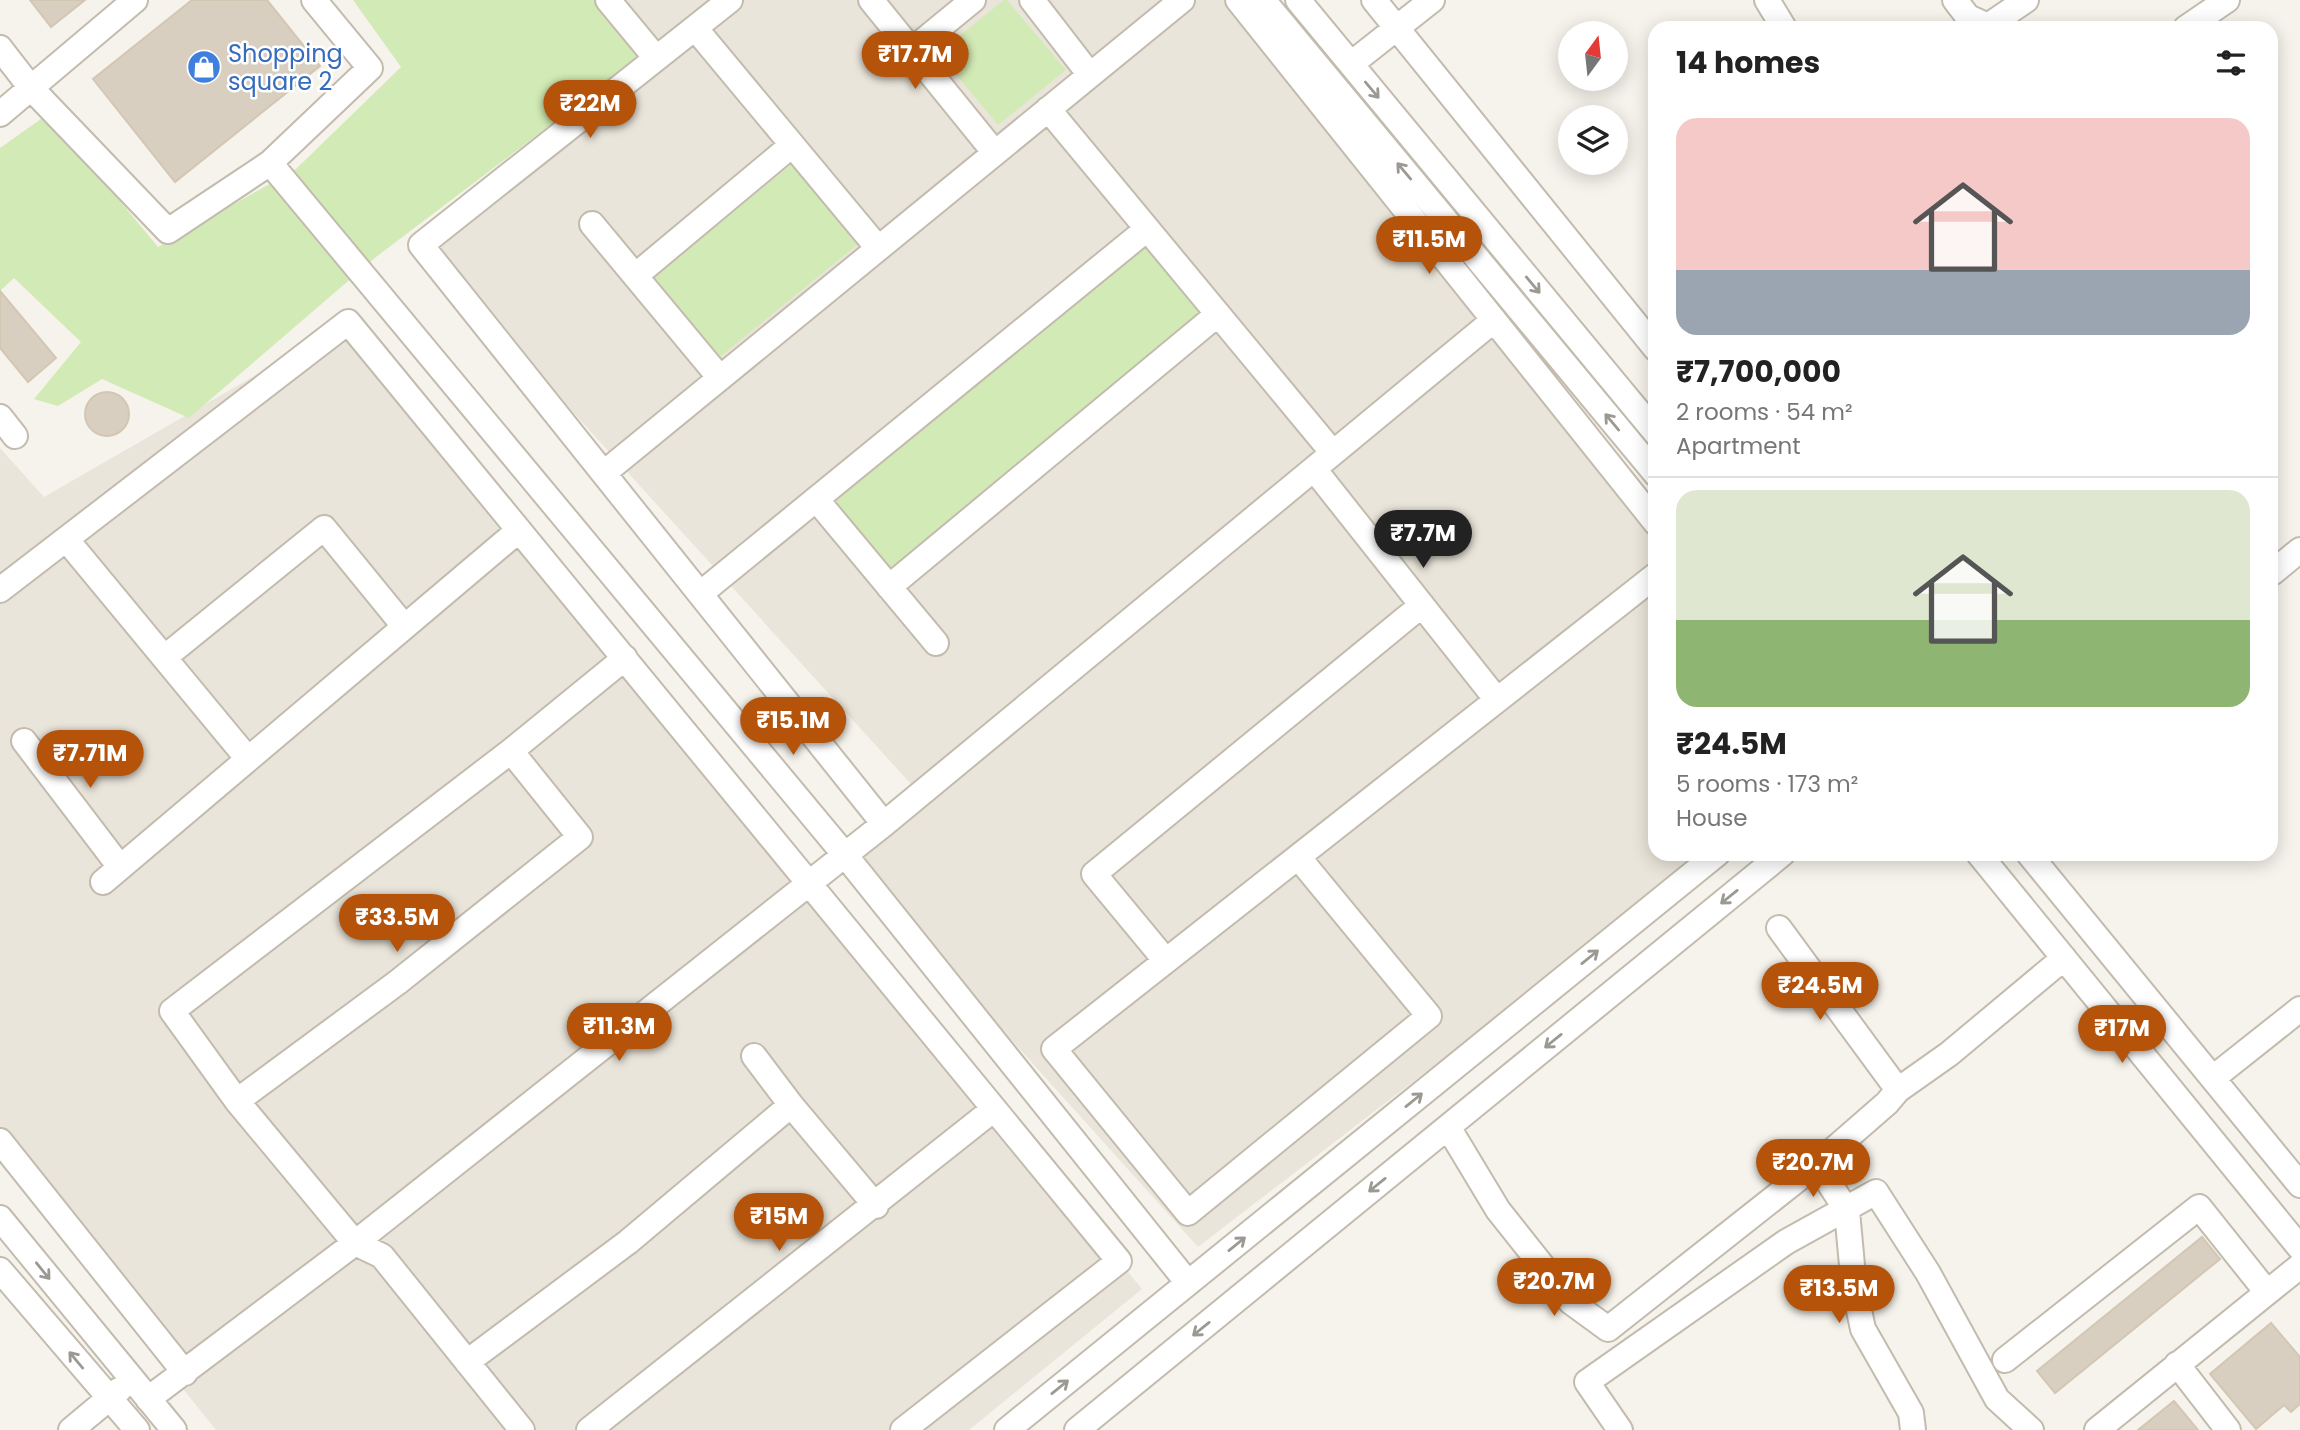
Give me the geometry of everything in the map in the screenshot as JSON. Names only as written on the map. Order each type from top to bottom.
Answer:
[{"type":"street","points":[[0,114],[135,0]]},
{"type":"street","points":[[0,48],[31,88],[168,231],[270,163],[370,68],[314,0]]},
{"type":"street","points":[[608,0],[656,58]]},
{"type":"street","points":[[730,0],[421,245],[884,824]]},
{"type":"street","points":[[871,0],[995,153]]},
{"type":"street","points":[[912,50],[973,0]]},
{"type":"street","points":[[1032,0],[1090,75]]},
{"type":"street","points":[[604,473],[1182,0]]},
{"type":"street","points":[[1238,0],[1648,513]]},
{"type":"street","points":[[1263,0],[1648,464]]},
{"type":"street","points":[[1298,0],[1648,408]]},
{"type":"street","points":[[1374,0],[1648,339]]},
{"type":"street","points":[[1351,64],[1432,0]]},
{"type":"street","points":[[1768,0],[1780,21]]},
{"type":"street","points":[[1955,0],[1968,17],[1976,21]]},
{"type":"street","points":[[1996,21],[2026,0]]},
{"type":"street","points":[[2196,21],[2227,0]]},
{"type":"street","points":[[695,27],[878,248]]},
{"type":"street","points":[[1048,109],[1333,453]]},
{"type":"street","points":[[635,276],[792,145]]},
{"type":"street","points":[[270,163],[845,855],[1188,1283]]},
{"type":"street","points":[[592,224],[719,378]]},
{"type":"street","points":[[700,594],[1147,229]]},
{"type":"street","points":[[889,587],[1218,314]]},
{"type":"street","points":[[148,1399],[355,1242],[884,824],[1494,320]]},
{"type":"street","points":[[0,590],[348,322],[1119,1261],[903,1430]]},
{"type":"street","points":[[1314,469],[1497,699]]},
{"type":"street","points":[[816,499],[936,643]]},
{"type":"street","points":[[165,657],[324,528],[404,626]]},
{"type":"street","points":[[24,741],[112,875],[519,530]]},
{"type":"street","points":[[66,539],[248,760]]},
{"type":"street","points":[[2278,568],[2300,550]]},
{"type":"street","points":[[1298,857],[1429,1016],[1188,1213],[1054,1049],[1648,581]]},
{"type":"street","points":[[1166,961],[1094,874],[1422,606]]},
{"type":"street","points":[[522,1430],[382,1256],[355,1242],[237,1101],[172,1011],[511,751],[625,658]]},
{"type":"street","points":[[237,1101],[398,982],[580,837],[511,751]]},
{"type":"street","points":[[1007,1430],[1708,861]]},
{"type":"street","points":[[1077,1430],[1773,861]]},
{"type":"street","points":[[1985,861],[2300,1248]]},
{"type":"street","points":[[2035,861],[2300,1185]]},
{"type":"street","points":[[1779,928],[1898,1090]]},
{"type":"street","points":[[1608,1329],[1816,1164],[1887,1103],[1898,1090],[1949,1054],[2064,958]]},
{"type":"street","points":[[2213,1078],[2300,1009]]},
{"type":"street","points":[[754,1056],[790,1105],[876,1206]]},
{"type":"street","points":[[467,1362],[628,1242],[790,1105]]},
{"type":"street","points":[[589,1430],[876,1206],[994,1109]]},
{"type":"street","points":[[1448,1127],[1498,1210],[1571,1302],[1608,1329]]},
{"type":"street","points":[[0,1141],[185,1373]]},
{"type":"street","points":[[1816,1164],[1847,1211],[1854,1287],[1863,1329],[1911,1413],[1913,1430]]},
{"type":"street","points":[[1619,1430],[1587,1382],[1786,1242],[1847,1211],[1876,1192],[1928,1273],[1997,1399],[2031,1430]]},
{"type":"street","points":[[2005,1360],[2199,1207],[2266,1291]]},
{"type":"street","points":[[0,1218],[174,1430]]},
{"type":"street","points":[[2097,1430],[2300,1266]]},
{"type":"street","points":[[0,1270],[137,1430]]},
{"type":"street","points":[[1608,1329],[1608,1343],[1616,1362]]},
{"type":"street","points":[[2177,1364],[2228,1430]]},
{"type":"street","points":[[71,1430],[131,1379]]},
{"type":"shaded area","points":[[608,0],[1236,0],[1648,501],[1648,861],[1700,861],[1198,1247],[845,855],[920,794],[421,245],[656,59]]},
{"type":"shaded area","points":[[348,322],[1142,1289],[969,1430],[216,1430],[0,1161],[0,448],[44,497]]},
{"type":"green space","points":[[353,0],[610,0],[652,48],[376,257],[189,418],[102,379],[58,406],[34,399],[81,342],[14,278],[0,291],[0,148],[48,114],[158,247],[296,169],[401,67]]},
{"type":"green space","points":[[1007,0],[1066,70],[998,125],[938,53]]},
{"type":"green space","points":[[792,164],[858,244],[720,357],[654,277]]},
{"type":"green space","points":[[1143,244],[1202,314],[890,571],[832,501]]},
{"type":"building","points":[[30,0],[85,0],[51,27]]},
{"type":"building","points":[[192,0],[267,0],[320,66],[175,182],[93,79]]},
{"type":"building","points":[[0,291],[56,358],[28,382],[0,348]]},
{"type":"building","points":[[107,392],[123,398],[129,414],[123,430],[107,436],[91,430],[85,414],[91,398]]},
{"type":"building","points":[[2202,1237],[2220,1259],[2055,1393],[2037,1371]]},
{"type":"building","points":[[2271,1323],[2300,1357],[2300,1404],[2291,1412],[2284,1405],[2256,1429],[2210,1374]]},
{"type":"building","points":[[2174,1401],[2198,1430],[2138,1430]]},
{"type":"place","name":"Shopping square 2","points":[[204,67]]}]
